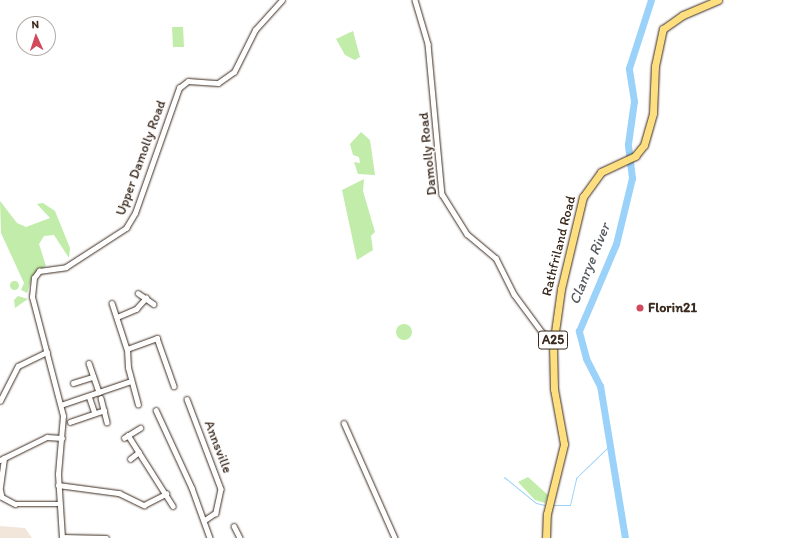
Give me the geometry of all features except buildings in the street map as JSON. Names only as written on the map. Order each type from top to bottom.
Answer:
[{"type":"main road","name":"Rathfriland Road","points":[[546,538],[547,514],[564,444],[553,374],[553,340],[583,197],[601,172],[621,160],[637,154],[647,138],[653,113],[656,58],[663,29],[683,14],[718,0]]},
{"type":"street","name":"Upper Damolly Road","points":[[62,538],[58,504],[62,438],[61,405],[32,297],[34,278],[39,271],[66,267],[126,228],[135,213],[179,88],[188,81],[218,83],[234,72],[255,30],[282,0]]},
{"type":"street","name":"Damolly Road","points":[[415,0],[428,44],[442,194],[467,234],[496,258],[514,294],[542,332],[553,340]]},
{"type":"street","points":[[138,293],[154,304]]},
{"type":"street","points":[[117,317],[136,309],[146,298]]},
{"type":"street","points":[[112,302],[127,349],[131,381],[138,405]]},
{"type":"street","points":[[127,349],[157,338],[174,386]]},
{"type":"street","points":[[0,401],[18,366],[47,352]]},
{"type":"street","points":[[89,363],[99,392]]},
{"type":"street","points":[[74,383],[93,377]]},
{"type":"street","points":[[61,405],[131,381]]},
{"type":"street","points":[[89,396],[94,414]]},
{"type":"street","points":[[101,398],[107,422]]},
{"type":"street","name":"Annsville","points":[[183,405],[188,401],[221,489],[216,513],[204,521]]},
{"type":"street","points":[[70,422],[104,410]]},
{"type":"street","points":[[156,410],[210,538]]},
{"type":"street","points":[[344,423],[395,538]]},
{"type":"street","points":[[140,428],[126,436],[140,452],[173,506]]},
{"type":"street","points":[[58,504],[15,504],[2,497],[0,487],[2,459],[47,437],[62,438]]},
{"type":"street","points":[[130,459],[140,452]]},
{"type":"street","points":[[58,485],[118,493],[144,505],[166,494]]},
{"type":"street","points":[[234,526],[240,538]]},
{"type":"street","points":[[62,538],[106,538]]},
{"type":"shaded area","points":[[0,526],[25,528],[32,538],[0,538]]},
{"type":"green space","points":[[172,27],[183,27],[184,47],[173,47]]},
{"type":"green space","points":[[353,31],[360,57],[355,60],[345,55],[336,39]]},
{"type":"green space","points":[[361,132],[370,140],[375,175],[358,174],[354,162],[360,163],[359,157],[353,155],[350,144]]},
{"type":"green space","points":[[364,179],[363,191],[375,232],[371,236],[373,250],[357,260],[342,190]]},
{"type":"green space","points":[[0,201],[17,223],[26,227],[50,218],[37,204],[43,203],[55,211],[70,248],[69,258],[54,235],[44,236],[39,244],[46,266],[32,277],[27,293],[21,290],[24,283],[1,233]]},
{"type":"green space","points":[[12,281],[16,281],[18,285],[16,289],[12,289],[10,287],[10,283]]},
{"type":"green space","points":[[18,296],[28,299],[15,308],[14,300]]},
{"type":"green space","points":[[401,324],[407,324],[412,329],[410,338],[407,340],[401,340],[396,335],[396,329]]},
{"type":"green space","points":[[528,477],[548,495],[545,503],[535,500],[518,482]]},
{"type":"waterway","name":"Clanrye River","points":[[625,538],[600,386],[586,358],[579,331],[616,244],[632,178],[628,144],[634,101],[629,68],[651,0]]},
{"type":"waterway","points":[[553,505],[570,505],[576,478],[610,445]]},
{"type":"waterway","points":[[504,477],[536,503],[545,505]]},
{"type":"place","name":"Florin21","points":[[640,308]]}]
